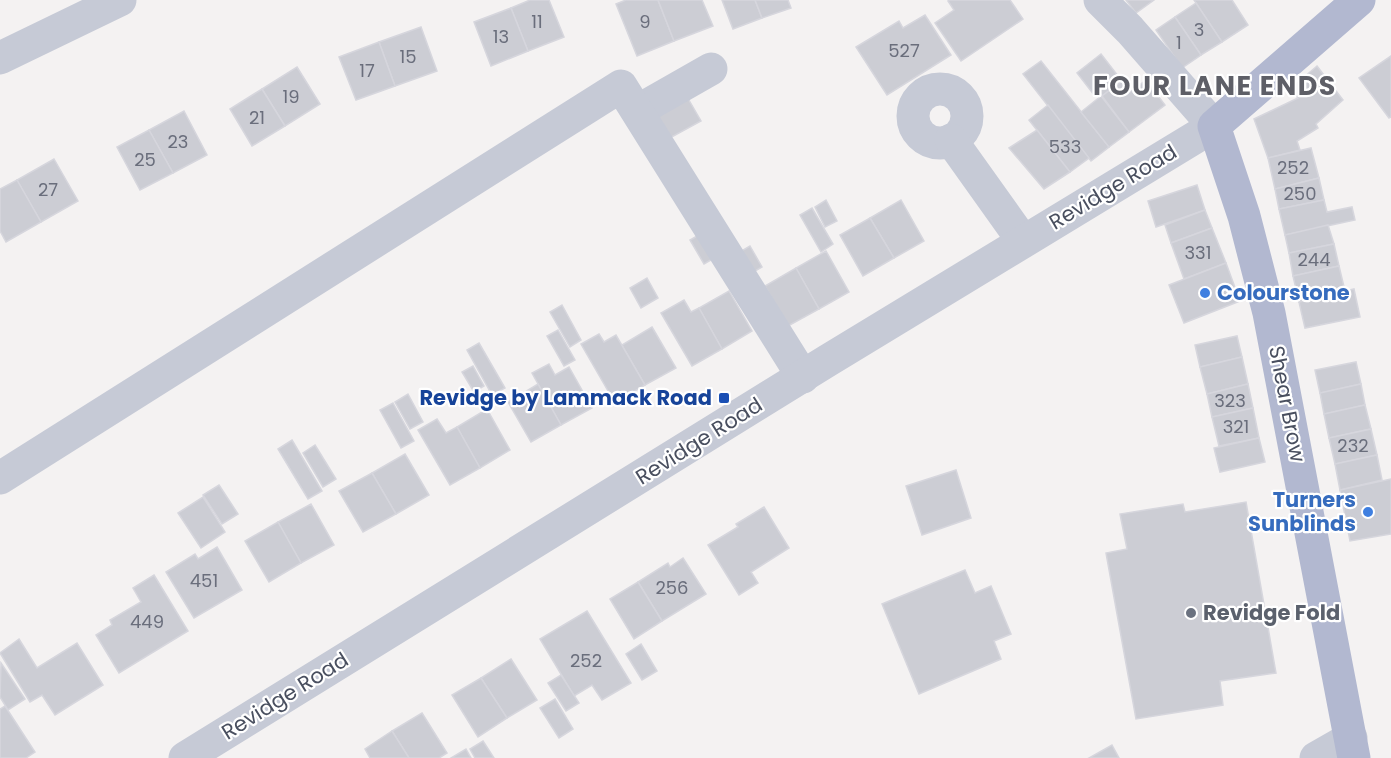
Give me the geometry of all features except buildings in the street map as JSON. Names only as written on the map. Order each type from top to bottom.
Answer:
[{"type":"main road","points":[[1214,126],[1359,0]]},
{"type":"main road","name":"Shear Brow","points":[[1214,126],[1244,216],[1269,313],[1352,748]]},
{"type":"street","points":[[0,58],[120,0]]},
{"type":"street","points":[[1100,0],[1130,30],[1214,126]]},
{"type":"street","points":[[639,110],[711,69]]},
{"type":"street","points":[[0,478],[621,86],[639,110],[802,377]]},
{"type":"street","name":"Revidge Road","points":[[185,758],[1023,241],[1214,126]]},
{"type":"street","points":[[951,140],[1023,241]]},
{"type":"street","points":[[1316,758],[1352,748]]},
{"type":"place","name":"Colourstone","points":[[1205,293]]},
{"type":"place","name":"Revidge by Lammack Road","points":[[724,398]]},
{"type":"place","name":"Turners Sunblinds","points":[[1368,512]]},
{"type":"place","name":"Revidge Fold","points":[[1191,613]]},
{"type":"district","name":"FOUR LANE ENDS","points":[[1215,86]]}]
